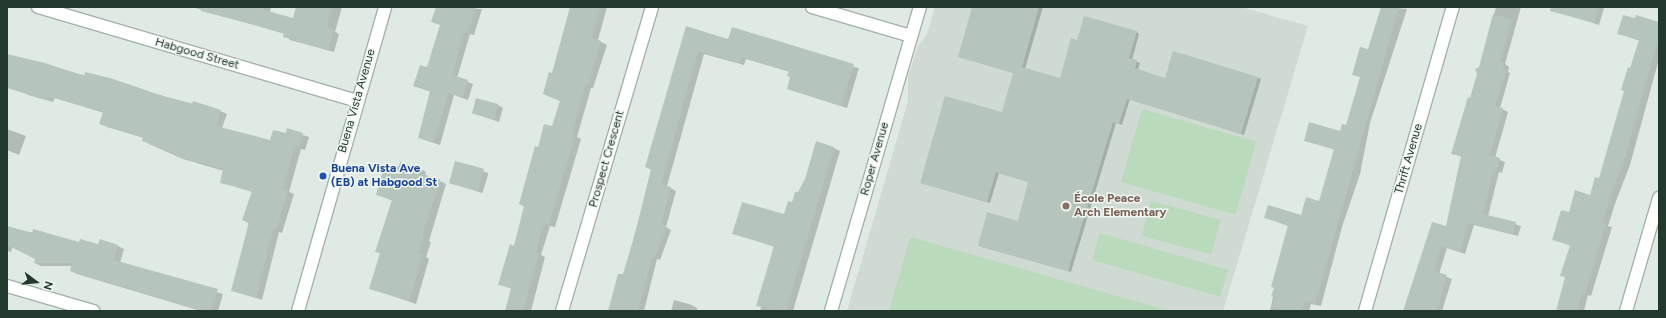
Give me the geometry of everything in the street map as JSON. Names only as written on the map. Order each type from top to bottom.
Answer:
[{"type":"street","name":"Habgood Street","points":[[38,7],[357,101]]},
{"type":"street","name":"Buena Vista Avenue","points":[[298,311],[385,7]]},
{"type":"street","name":"Prospect Crescent","points":[[562,311],[652,7]]},
{"type":"street","points":[[812,7],[912,36]]},
{"type":"street","name":"Roper Avenue","points":[[831,311],[920,7]]},
{"type":"street","name":"Thrift Avenue","points":[[1366,311],[1453,7]]},
{"type":"street","points":[[1626,311],[1659,198]]},
{"type":"street","points":[[7,286],[93,311]]},
{"type":"shaded area","name":"École Peace Arch Elementary","points":[[935,7],[1241,7],[1308,26],[1223,311],[847,311],[908,101],[908,76],[918,46],[927,34]]},
{"type":"green space","points":[[1142,109],[1256,142],[1235,215],[1121,182]]},
{"type":"green space","points":[[1151,201],[1221,220],[1211,254],[1142,236]]},
{"type":"green space","points":[[1100,233],[1228,270],[1220,297],[1092,260]]},
{"type":"green space","points":[[910,237],[1169,311],[889,311]]},
{"type":"building","points":[[201,7],[265,7],[264,10],[293,18],[296,7],[332,7],[327,28],[334,30],[328,50],[283,37],[284,33],[201,11]]},
{"type":"building","points":[[436,7],[476,7],[468,33],[464,32],[452,75],[468,80],[463,97],[448,93],[434,143],[418,138],[430,91],[413,86],[420,65],[427,67],[440,25],[431,22]]},
{"type":"building","points":[[570,7],[600,7],[592,38],[601,41],[588,85],[585,85],[572,134],[575,135],[549,225],[544,223],[536,252],[539,253],[523,311],[505,311],[511,288],[498,285],[510,244],[514,246],[524,206],[519,204],[535,146],[538,147],[544,124],[552,126],[560,101],[543,94],[549,72],[552,73]]},
{"type":"building","points":[[972,7],[1039,7],[1022,67],[1060,78],[1071,38],[1077,40],[1084,16],[1137,31],[1129,58],[1137,60],[1135,68],[1165,78],[1173,51],[1258,77],[1241,134],[1127,99],[1119,124],[1113,122],[1068,271],[978,246],[987,212],[1018,221],[1028,182],[996,172],[987,202],[920,183],[945,96],[1002,112],[1013,73],[958,57]]},
{"type":"building","points":[[1381,7],[1399,7],[1315,304],[1305,301],[1302,311],[1287,311],[1272,307],[1275,297],[1271,296],[1274,288],[1271,287],[1288,225],[1264,218],[1268,205],[1301,215],[1306,197],[1319,201],[1334,149],[1304,141],[1309,122],[1340,131],[1342,124],[1346,125],[1360,77],[1352,75],[1360,47],[1368,49]]},
{"type":"building","points":[[1551,7],[1598,7],[1594,23],[1550,11]]},
{"type":"building","points":[[1493,14],[1512,19],[1500,62],[1504,63],[1503,69],[1506,70],[1495,106],[1503,108],[1490,155],[1500,158],[1497,171],[1494,170],[1483,214],[1516,222],[1513,234],[1468,223],[1460,252],[1441,246],[1434,271],[1447,275],[1437,311],[1403,311],[1432,222],[1446,226],[1461,156],[1451,154],[1468,97],[1470,98],[1477,74],[1475,69],[1479,67]]},
{"type":"building","points":[[1623,15],[1635,18],[1636,15],[1659,22],[1659,36],[1624,161],[1610,197],[1603,222],[1606,223],[1585,294],[1582,293],[1577,311],[1556,311],[1565,277],[1560,276],[1570,245],[1552,240],[1561,210],[1569,212],[1575,190],[1590,195],[1595,177],[1599,178],[1624,91],[1621,90],[1628,67],[1630,68],[1639,40],[1617,34]]},
{"type":"building","points":[[686,26],[728,39],[732,27],[854,64],[841,106],[787,89],[790,77],[787,76],[789,71],[741,57],[739,63],[698,51],[661,184],[671,187],[661,224],[666,226],[655,258],[652,257],[638,311],[608,311],[618,274],[623,274],[636,230],[651,169],[645,167]]},
{"type":"building","points":[[7,54],[45,63],[84,76],[85,72],[110,78],[166,97],[192,104],[193,101],[221,110],[216,126],[270,140],[273,130],[286,133],[287,128],[303,133],[299,147],[295,146],[283,188],[288,190],[276,230],[273,229],[256,298],[231,291],[249,222],[242,220],[252,191],[220,183],[223,169],[175,156],[176,154],[142,141],[143,137],[99,124],[103,112],[48,96],[47,100],[7,88]]},
{"type":"building","points":[[476,98],[498,104],[494,119],[472,113]]},
{"type":"building","points":[[816,141],[834,147],[786,311],[756,306],[774,246],[732,234],[742,202],[784,214],[788,201],[792,202],[795,192],[798,192],[805,179]]},
{"type":"building","points":[[455,161],[484,169],[478,191],[449,183]]},
{"type":"building","points":[[400,162],[419,167],[418,173],[440,179],[422,236],[424,237],[419,253],[423,254],[409,301],[369,289],[380,253],[375,252],[392,200],[376,195],[385,163],[399,167]]},
{"type":"building","points":[[7,226],[32,233],[33,229],[79,242],[80,239],[98,244],[100,239],[118,245],[114,260],[218,289],[211,311],[204,311],[70,271],[72,263],[34,263],[35,259],[7,245]]},
{"type":"place","name":"Buena Vista Ave (EB) at Habgood St","points":[[323,176]]},
{"type":"place","name":"École Peace Arch Elementary","points":[[1066,206]]}]
